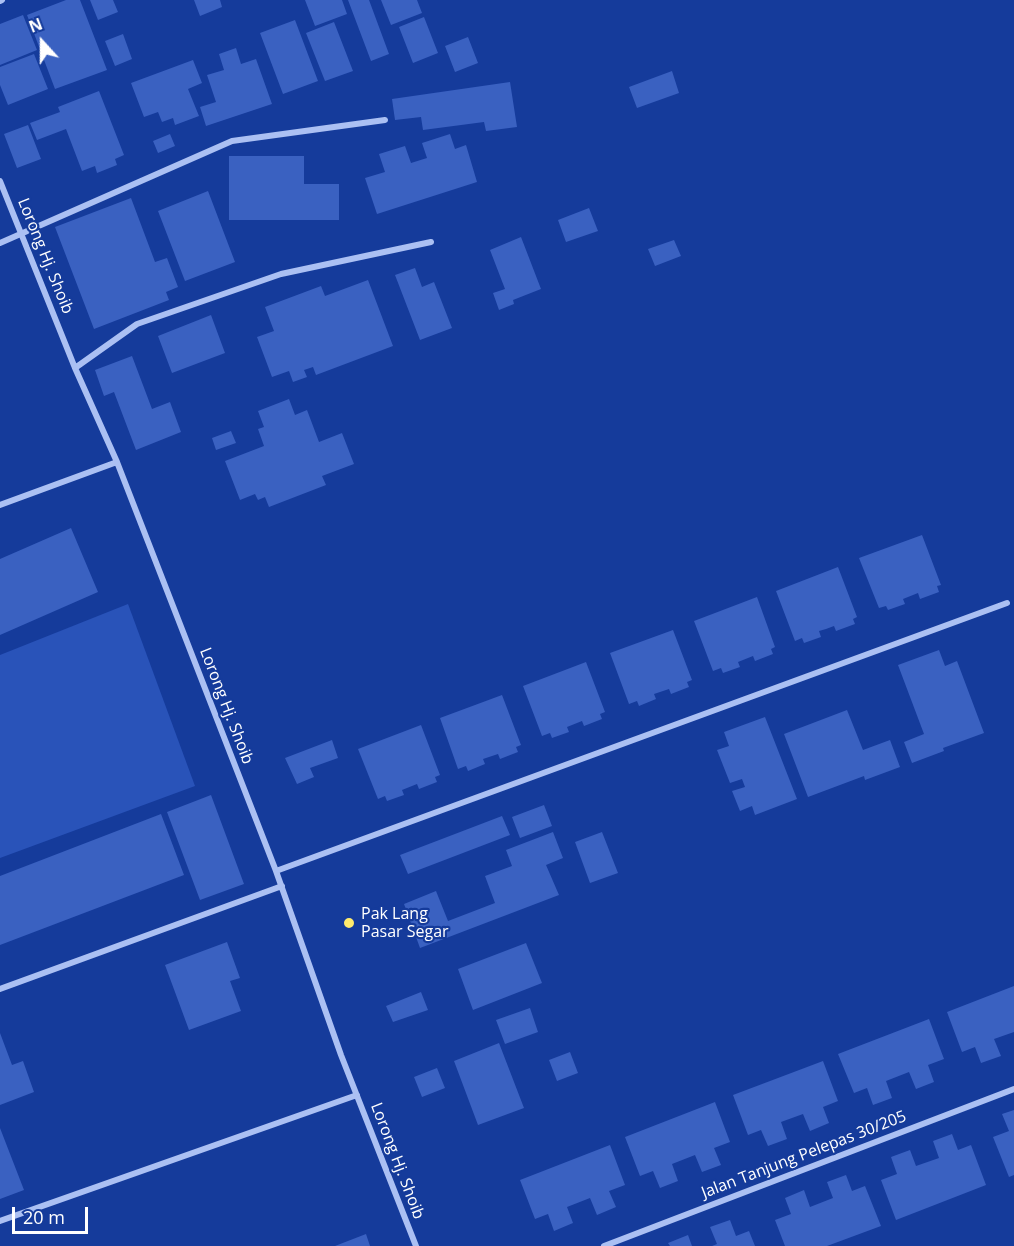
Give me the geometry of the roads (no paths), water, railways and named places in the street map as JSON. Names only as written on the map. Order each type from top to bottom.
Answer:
[{"type":"street","points":[[0,243],[232,141],[385,120]]},
{"type":"street","name":"Lorong Hj. Shoib","points":[[0,181],[75,368],[117,462],[282,886],[357,1095],[416,1246]]},
{"type":"street","points":[[75,368],[137,324],[281,274],[431,242]]},
{"type":"street","points":[[0,505],[117,462]]},
{"type":"street","points":[[276,871],[1007,603]]},
{"type":"street","points":[[0,989],[282,886]]},
{"type":"street","name":"Jalan Tanjung Pelepas 30/205","points":[[604,1246],[1014,1089]]},
{"type":"street","points":[[0,1221],[357,1095]]},
{"type":"place","name":"Pak Lang Pasar Segar","points":[[349,923]]}]
